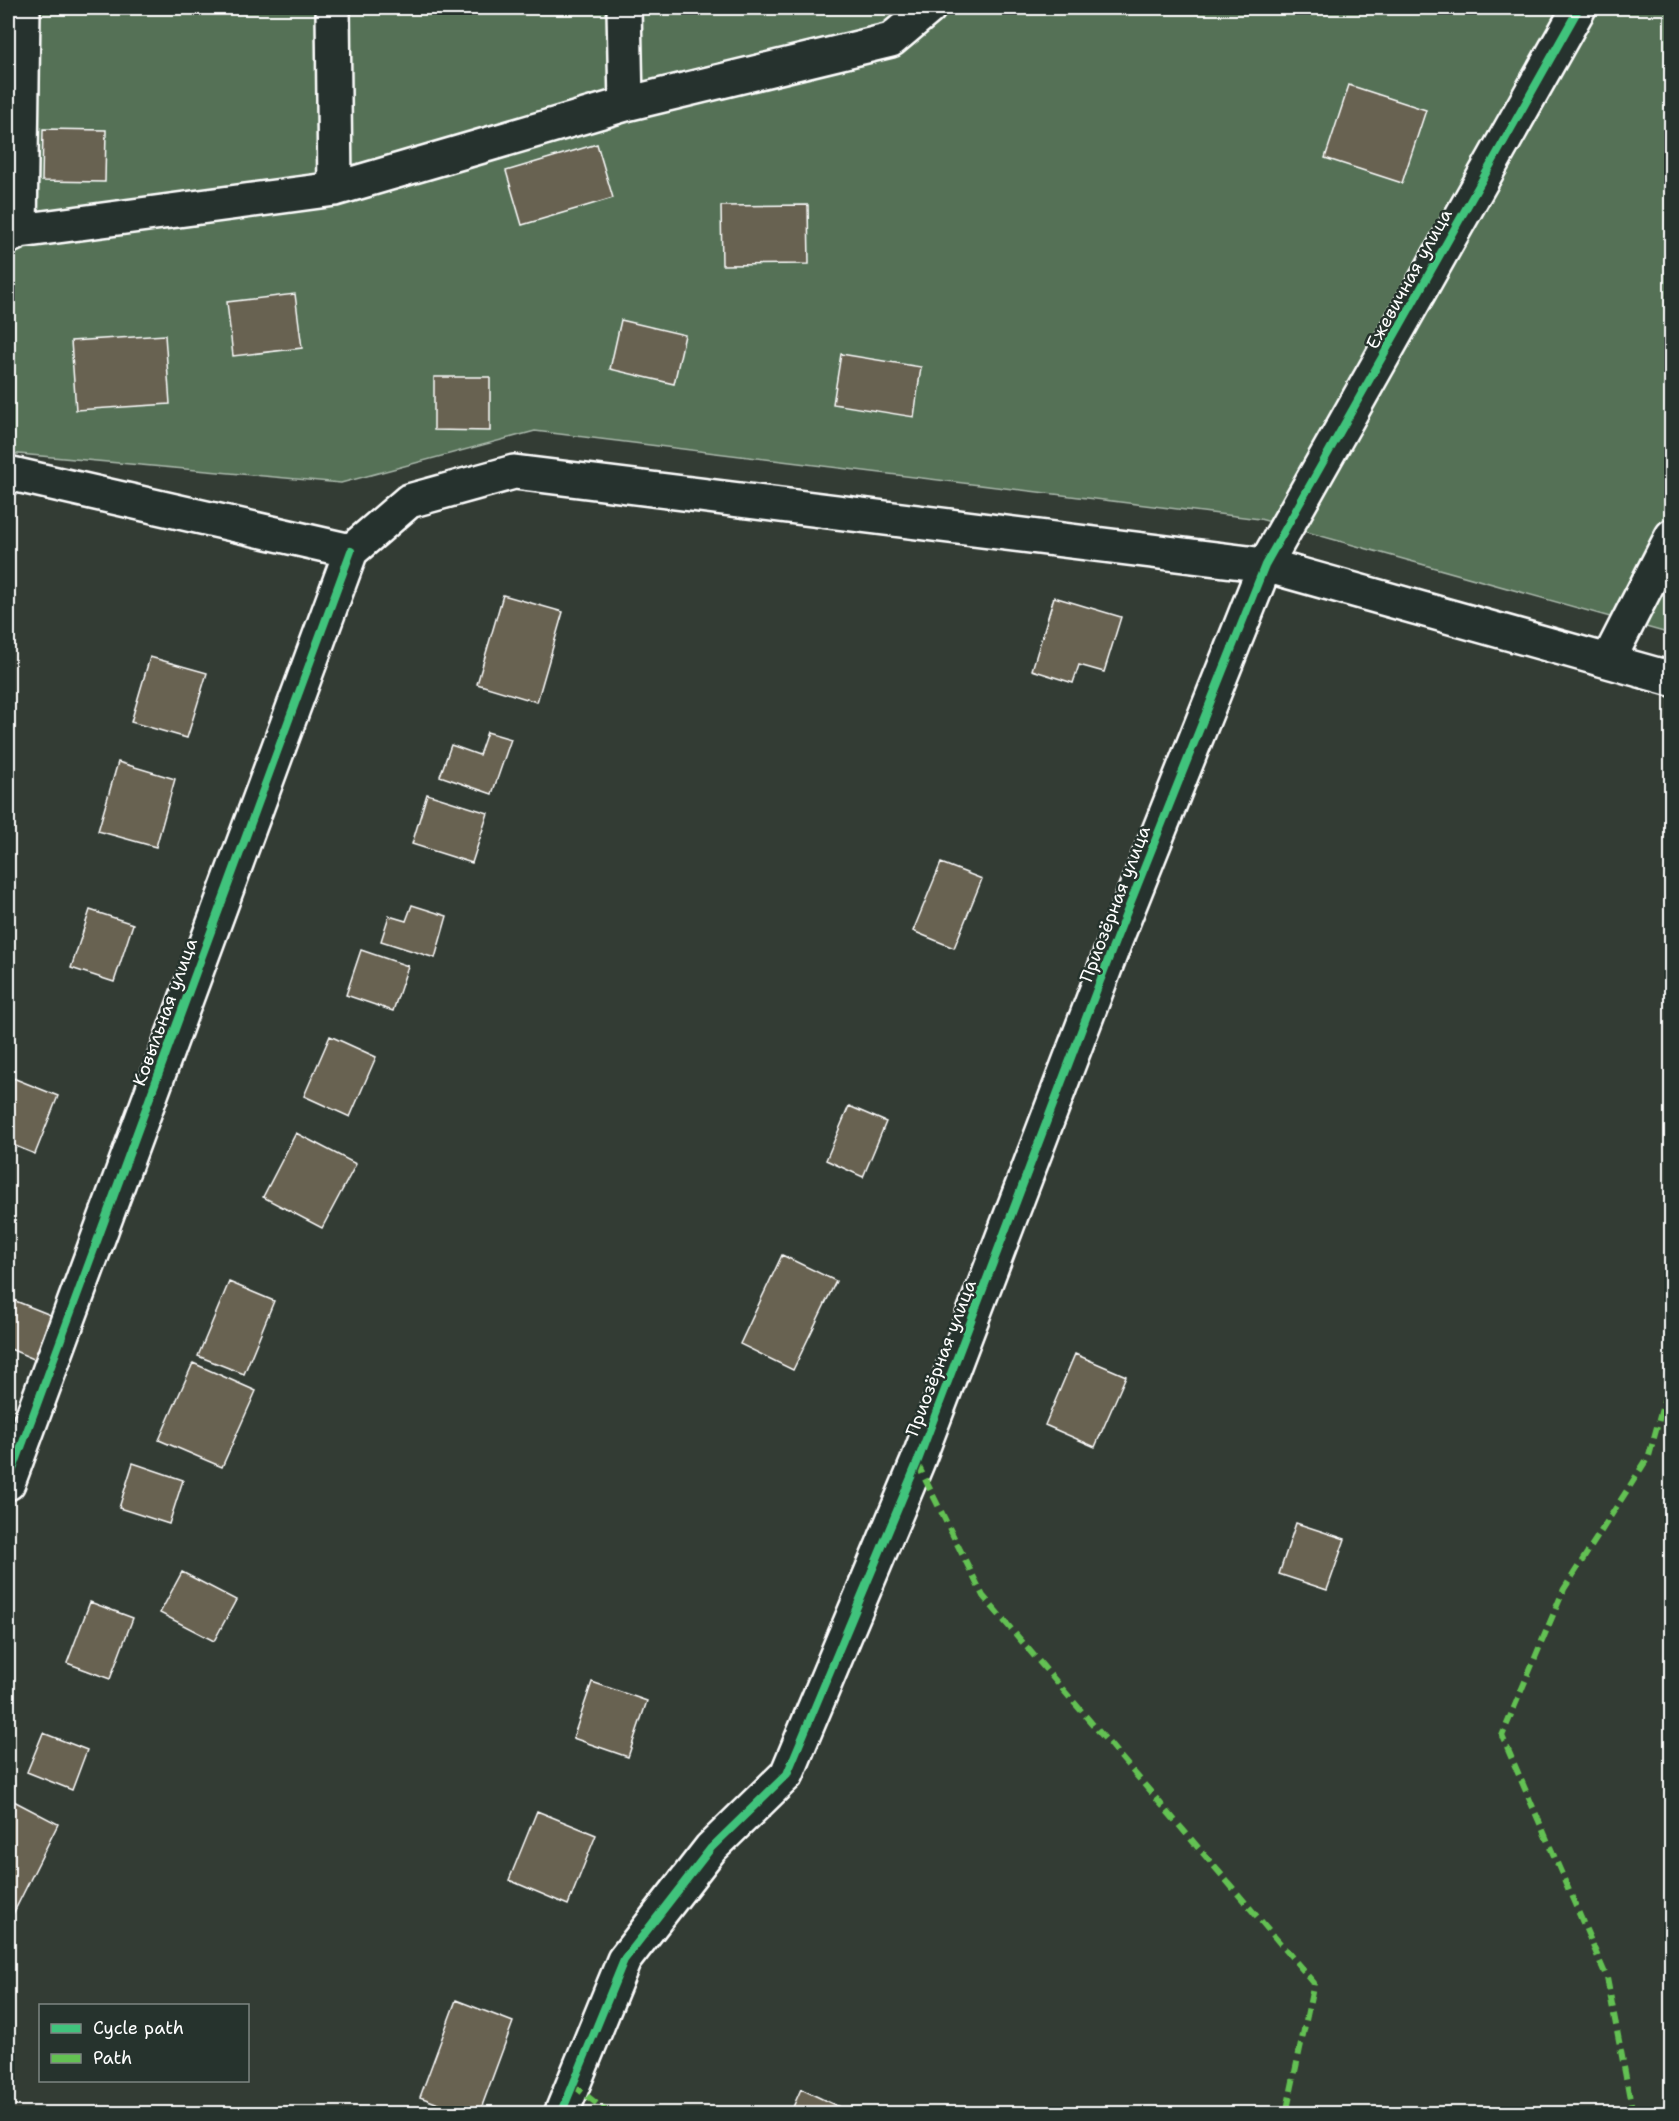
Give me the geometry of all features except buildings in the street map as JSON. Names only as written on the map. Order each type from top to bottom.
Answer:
[{"type":"street","points":[[23,8],[14,234],[335,189],[626,104],[891,40],[929,8]]},
{"type":"street","points":[[333,8],[335,189]]},
{"type":"street","points":[[624,8],[626,104]]},
{"type":"street","name":"Ежевичная улица","points":[[1265,565],[1579,8]]},
{"type":"street","points":[[8,473],[351,551],[410,501],[514,472],[1265,565],[1671,679]]},
{"type":"street","points":[[1608,661],[1671,536]]},
{"type":"street","name":"Ковыльная улица","points":[[8,1483],[351,551]]},
{"type":"street","name":"Приозёрная улица","points":[[561,2114],[624,1960],[711,1848],[787,1774],[917,1463],[1116,939],[1265,565]]},
{"type":"green space","points":[[8,8],[1671,8],[1671,634],[1260,519],[535,431],[341,483],[8,453]]},
{"type":"marked path","points":[[1633,2114],[1607,1978],[1502,1736],[1564,1589],[1649,1456],[1672,1372]]},
{"type":"marked path","points":[[917,1463],[983,1596],[1314,1983],[1286,2114]]},
{"type":"marked path","points":[[573,2085],[610,2114]]},
{"type":"cycle path","points":[[561,2114],[624,1960],[711,1848],[787,1774],[917,1463],[1116,939],[1265,565],[1579,8]]},
{"type":"cycle path","points":[[8,1483],[351,551]]}]
